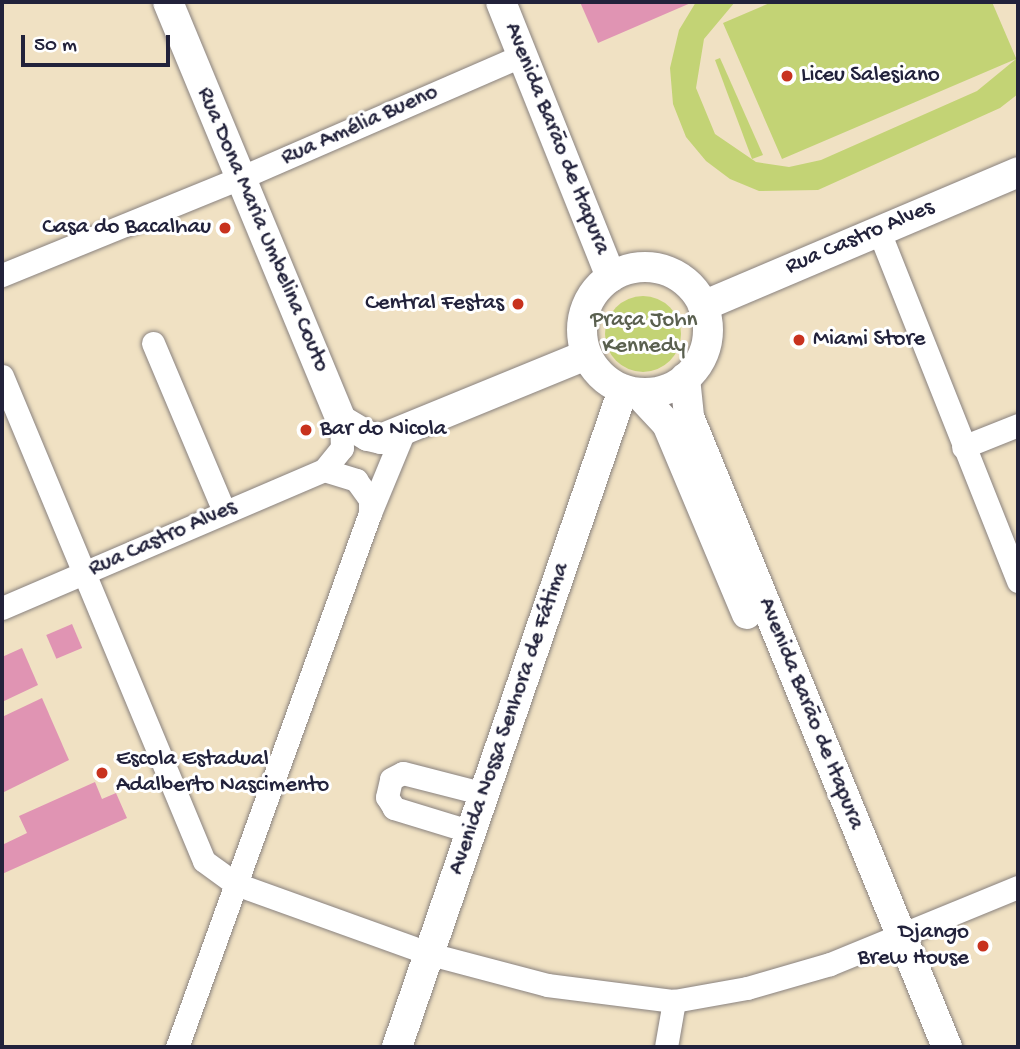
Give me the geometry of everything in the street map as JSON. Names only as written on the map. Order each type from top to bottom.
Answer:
[{"type":"main road","name":"Rua Dona Maria Umbelina Couto","points":[[168,2],[341,420]]},
{"type":"main road","name":"Avenida Barão de Itapura","points":[[501,2],[611,277]]},
{"type":"main road","name":"Rua Castro Alves","points":[[703,306],[878,229],[1018,172]]},
{"type":"main road","name":"Avenida Barão de Itapura","points":[[703,306],[680,277],[663,270],[627,270],[611,277],[594,292],[585,312],[582,333],[586,355],[595,369],[631,391],[667,424],[894,940],[947,1047]]},
{"type":"main road","points":[[631,391],[668,389],[685,378],[706,345],[703,306]]},
{"type":"main road","points":[[341,420],[368,436],[381,439],[586,355]]},
{"type":"main road","name":"Avenida Barão de Itapura","points":[[685,378],[689,417],[894,940],[930,1047]]},
{"type":"main road","name":"Avenida Nossa Senhora de Fátima","points":[[397,1047],[485,794],[631,391]]},
{"type":"street","name":"Rua Amélia Bueno","points":[[2,275],[240,178],[523,55]]},
{"type":"street","points":[[878,229],[1018,581]]},
{"type":"street","points":[[153,343],[224,511]]},
{"type":"street","points":[[2,376],[204,861],[236,884],[430,954],[547,985],[674,1001],[747,988],[894,940],[1018,887]]},
{"type":"street","points":[[341,420],[342,448],[324,470],[356,480],[370,499],[370,513]]},
{"type":"street","points":[[963,447],[1018,425]]},
{"type":"street","points":[[177,1047],[370,513],[404,431]]},
{"type":"street","name":"Rua Castro Alves","points":[[2,608],[324,470]]},
{"type":"street","points":[[472,832],[394,808],[387,797],[391,779],[403,773],[485,794]]},
{"type":"street","points":[[674,1001],[668,1036],[682,1047]]},
{"type":"green space","points":[[696,2],[735,2],[704,39],[696,88],[715,134],[756,162],[789,167],[821,160],[977,91],[1016,59],[782,159],[723,23],[772,2],[992,2],[1016,58],[1018,55],[1018,94],[1000,108],[818,190],[759,191],[730,179],[706,161],[686,137],[673,104],[670,68],[679,30]]},
{"type":"green space","points":[[720,58],[763,155],[752,159],[715,60]]},
{"type":"green space","name":"Praça John Kennedy","points":[[636,296],[650,296],[664,302],[675,313],[681,334],[678,349],[670,361],[650,372],[636,372],[622,366],[611,355],[605,341],[605,327],[611,313],[622,302]]},
{"type":"building","points":[[580,2],[693,2],[598,43]]},
{"type":"building","points":[[72,624],[82,648],[56,659],[46,635]]},
{"type":"building","points":[[22,648],[38,685],[2,702],[2,657]]},
{"type":"building","points":[[42,698],[69,760],[2,793],[2,717]]},
{"type":"building","points":[[95,782],[102,799],[116,793],[127,818],[2,874],[2,845],[27,833],[19,816]]},
{"type":"place","name":"Liceu Salesiano","points":[[787,76]]},
{"type":"place","name":"Casa do Bacalhau","points":[[225,228]]},
{"type":"place","name":"Central Festas","points":[[518,304]]},
{"type":"place","name":"Miami Store","points":[[799,340]]},
{"type":"place","name":"Bar do Nicola","points":[[306,430]]},
{"type":"place","name":"Escola Estadual Adalberto Nascimento","points":[[102,773]]},
{"type":"place","name":"Django Brew House","points":[[983,946]]}]
